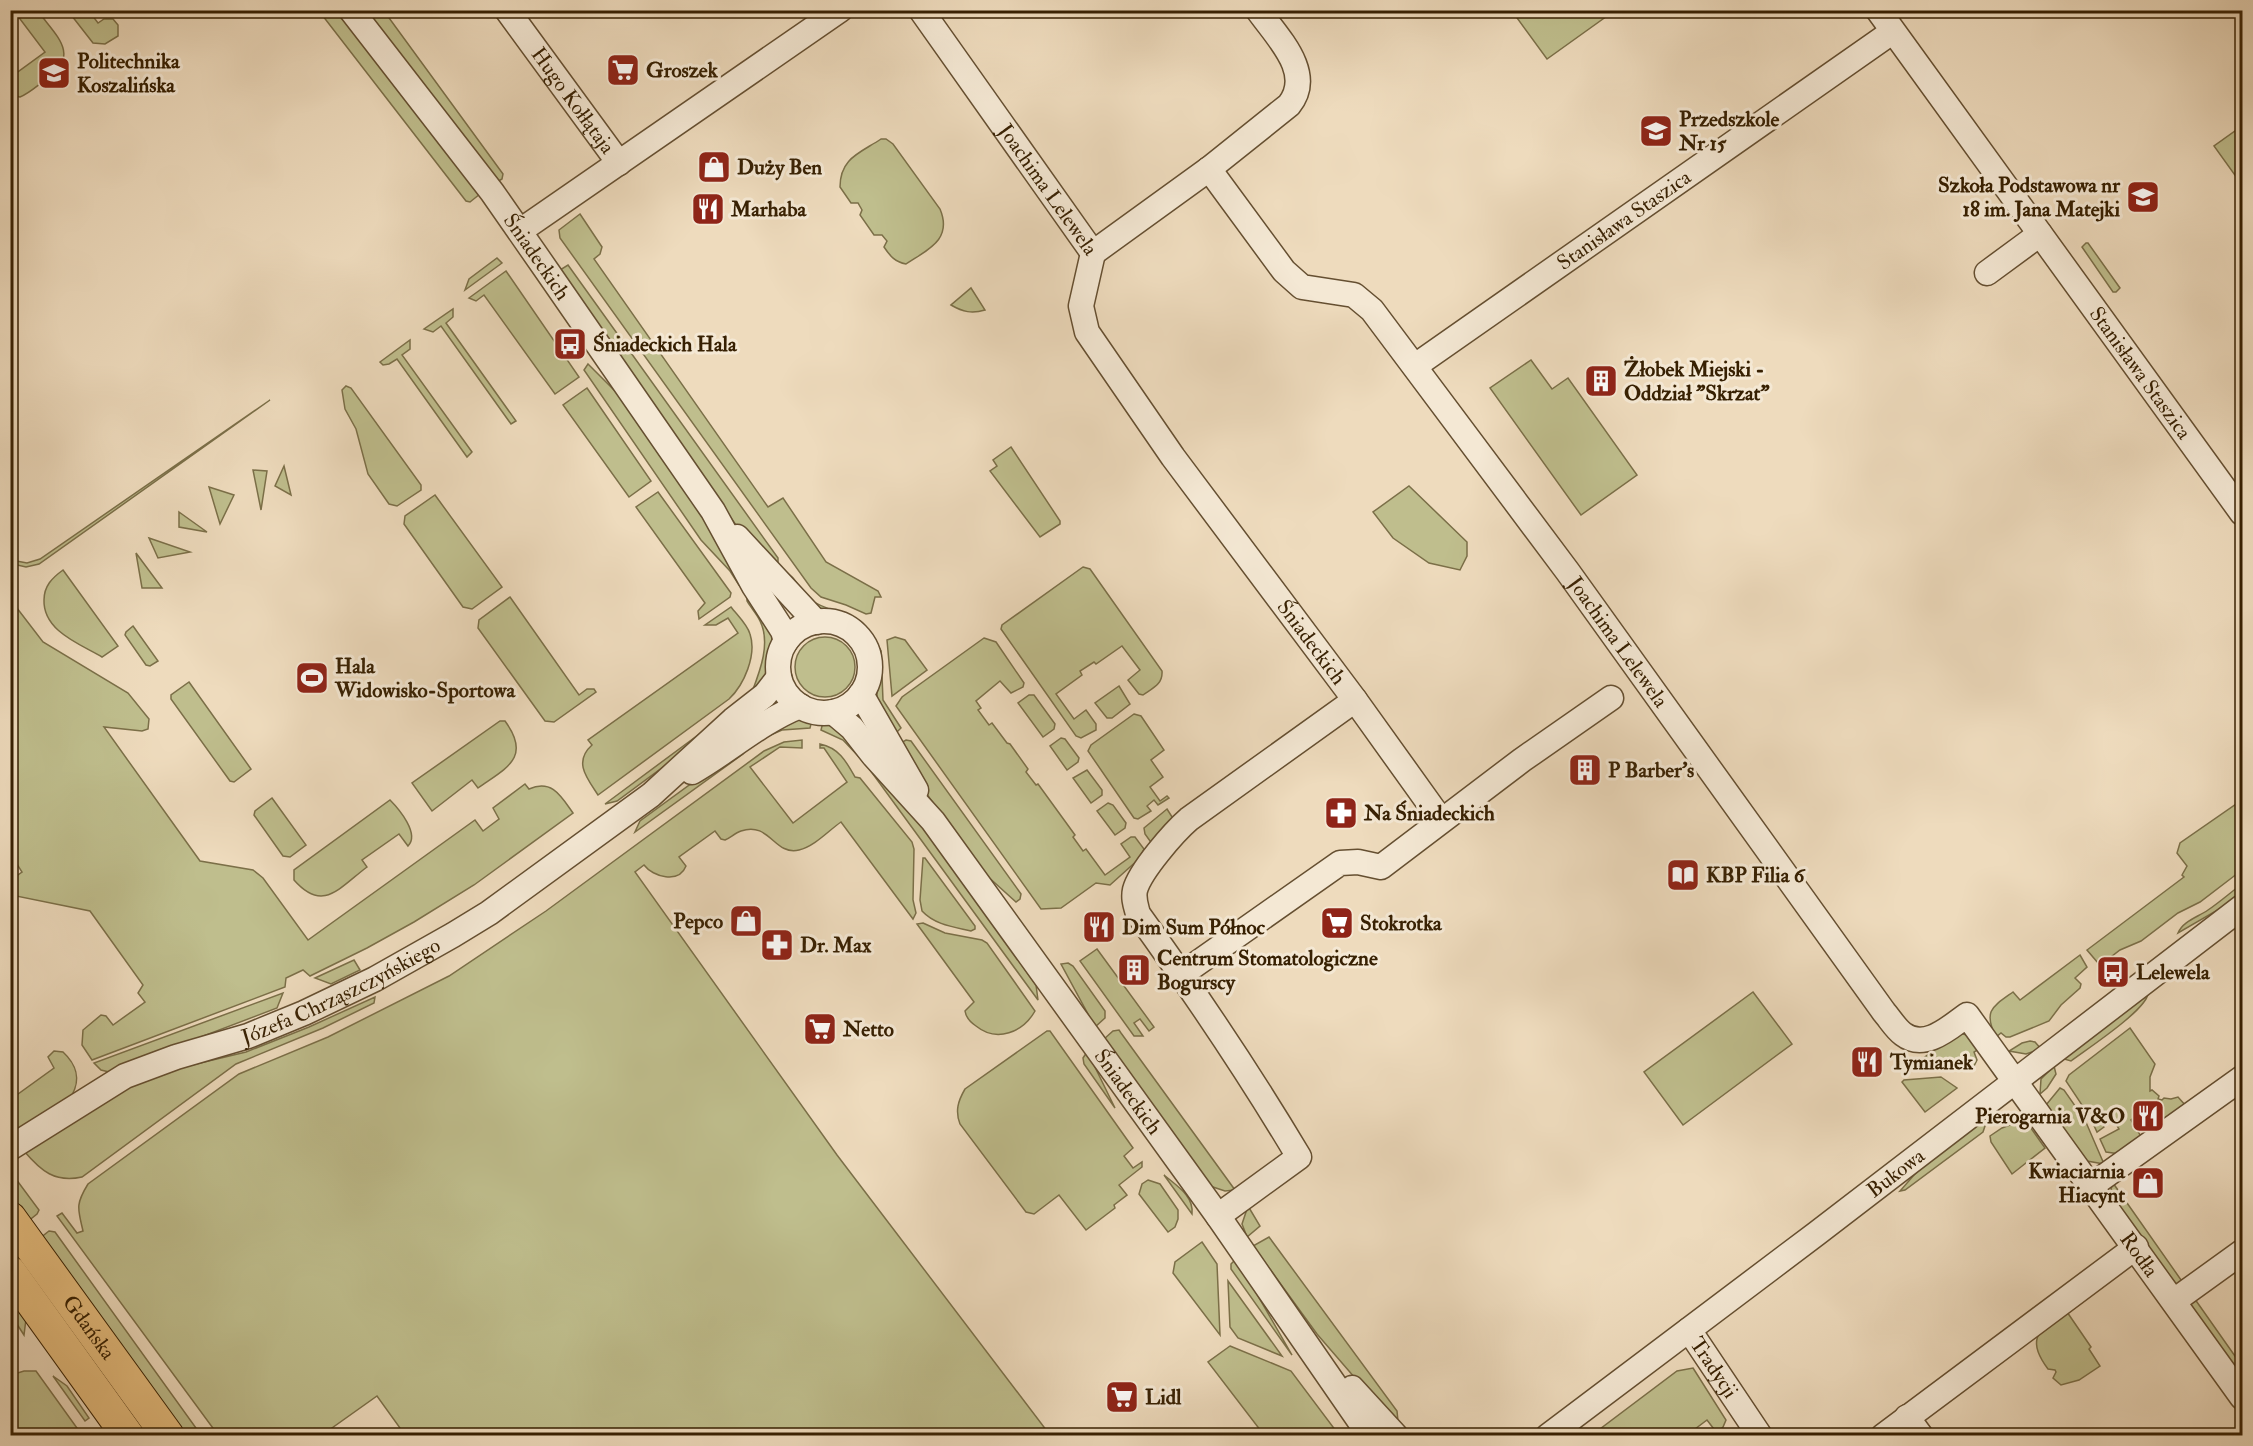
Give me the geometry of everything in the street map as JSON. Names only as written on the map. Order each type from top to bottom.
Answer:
[{"type":"main road","name":"Gdańska","points":[[10,1218],[168,1436]]},
{"type":"main road","name":"Gdańska","points":[[10,1272],[128,1436]]},
{"type":"street","name":"Śniadeckich","points":[[351,10],[520,231],[713,512],[754,586],[783,631],[786,641]]},
{"type":"street","name":"Hugo Kołłątaja","points":[[507,10],[619,163]]},
{"type":"street","name":"Hugo Kołłątaja","points":[[520,231],[840,10]]},
{"type":"street","name":"Joachima Lelewela","points":[[921,10],[1093,253],[1209,169],[1275,117],[1297,95],[1300,84],[1297,68],[1258,10]]},
{"type":"street","name":"Stanisława Staszica","points":[[1878,10],[2242,513]]},
{"type":"street","name":"Stanisława Staszica","points":[[1415,366],[1892,32]]},
{"type":"street","name":"Joachima Lelewela","points":[[1209,169],[1284,271],[1302,287],[1354,295],[1372,310],[1568,572],[1902,1034],[1924,1040],[1938,1036],[1967,1015],[2016,1082]]},
{"type":"street","points":[[1987,273],[2040,234]]},
{"type":"street","name":"Śniadeckich","points":[[1093,253],[1081,306],[1087,332],[1173,457],[1355,700],[1189,819],[1172,836],[1135,890],[1134,901],[1138,914],[1182,974],[1235,1057],[1248,1072],[1299,1157],[1218,1216]]},
{"type":"street","name":"Śniadeckich","points":[[713,512],[816,622]]},
{"type":"street","points":[[816,622],[836,622],[855,632],[868,651],[870,663],[867,684],[861,694],[846,708],[833,712],[815,712],[800,706],[787,694],[779,677],[779,658],[786,641],[799,628],[816,622]]},
{"type":"street","name":"Józefa Chrząszczyńskiego","points":[[10,1148],[125,1076],[176,1057],[248,1036],[375,979],[489,913],[651,795],[733,720],[765,695],[779,677]]},
{"type":"street","name":"Śniadeckich","points":[[861,694],[933,821]]},
{"type":"street","points":[[1182,974],[1340,863],[1358,862],[1381,867],[1441,820],[1611,698]]},
{"type":"street","points":[[1355,700],[1441,820]]},
{"type":"street","name":"Józefa Chrząszczyńskiego","points":[[651,795],[717,758],[775,717],[800,706]]},
{"type":"street","name":"Śniadeckich","points":[[833,712],[852,728],[873,756],[933,821],[1218,1216],[1371,1436]]},
{"type":"street","name":"Bukowa","points":[[1548,1436],[2016,1082],[2242,907]]},
{"type":"street","points":[[2091,1186],[2242,1078]]},
{"type":"street","name":"Rodła","points":[[2016,1082],[2240,1389]]},
{"type":"street","points":[[1883,1436],[1914,1426],[2136,1247]]},
{"type":"street","points":[[2174,1301],[2242,1252]]},
{"type":"street","name":"Tradycji","points":[[1689,1330],[1760,1436]]},
{"type":"street","name":"Śniadeckich","points":[[1302,1337],[1396,1436]]},
{"type":"shaded area","points":[[14,11],[38,11],[62,44],[64,53],[63,61],[58,69],[20,97],[12,93],[11,77],[45,52]]},
{"type":"shaded area","points":[[68,11],[89,11],[98,23],[104,19],[113,19],[118,25],[118,36],[105,44],[93,43]]},
{"type":"shaded area","points":[[319,11],[338,11],[480,194],[470,202],[466,201]]},
{"type":"shaded area","points":[[365,11],[384,11],[503,174],[502,179],[497,182]]},
{"type":"shaded area","points":[[1512,11],[1614,11],[1547,59]]},
{"type":"shaded area","points":[[2242,126],[2242,185],[2214,146]]},
{"type":"shaded area","points":[[881,139],[886,139],[893,144],[940,209],[943,220],[943,229],[936,243],[906,264],[896,260],[888,253],[884,247],[887,241],[882,235],[874,235],[860,215],[862,210],[858,203],[851,203],[840,187],[843,169],[847,163]]},
{"type":"shaded area","points":[[580,214],[602,247],[600,254],[594,259],[768,507],[783,498],[826,562],[878,591],[881,597],[875,597],[871,613],[866,614],[821,597],[811,588],[560,238],[559,230]]},
{"type":"shaded area","points":[[2086,243],[2120,288],[2116,292],[2113,292],[2082,247]]},
{"type":"shaded area","points":[[497,258],[502,263],[465,290],[469,279]]},
{"type":"shaded area","points":[[568,265],[778,558],[778,562],[773,565],[738,528],[560,270]]},
{"type":"shaded area","points":[[506,271],[579,377],[555,394],[484,295],[476,301],[469,298]]},
{"type":"shaded area","points":[[971,288],[985,310],[968,312],[951,305]]},
{"type":"shaded area","points":[[453,309],[453,317],[446,323],[516,421],[511,424],[441,326],[433,332],[424,329]]},
{"type":"shaded area","points":[[410,340],[410,349],[402,355],[472,452],[467,457],[397,359],[389,364],[383,365],[380,362]]},
{"type":"shaded area","points":[[1531,360],[1552,389],[1568,378],[1637,475],[1581,515],[1490,388]]},
{"type":"shaded area","points":[[588,364],[620,396],[722,544],[742,586],[701,540],[584,370]]},
{"type":"shaded area","points":[[346,386],[351,388],[421,485],[421,490],[397,506],[389,504],[368,474],[356,429],[345,409],[342,390]]},
{"type":"shaded area","points":[[587,388],[651,481],[629,497],[563,405]]},
{"type":"shaded area","points":[[270,400],[39,564],[26,567],[13,564],[11,566],[11,560],[27,563],[40,559]]},
{"type":"shaded area","points":[[1011,447],[1060,521],[1060,524],[1040,537],[990,471],[997,466],[993,460]]},
{"type":"shaded area","points":[[284,466],[291,495],[275,486]]},
{"type":"shaded area","points":[[253,470],[267,471],[261,510]]},
{"type":"shaded area","points":[[1409,486],[1467,542],[1467,556],[1460,570],[1429,563],[1393,538],[1373,512]]},
{"type":"shaded area","points":[[209,487],[234,495],[220,524]]},
{"type":"shaded area","points":[[658,492],[731,593],[730,597],[699,619],[698,611],[705,603],[636,507]]},
{"type":"shaded area","points":[[435,495],[502,587],[472,609],[463,607],[404,524],[405,516]]},
{"type":"shaded area","points":[[179,512],[207,532],[179,527]]},
{"type":"shaded area","points":[[149,538],[190,552],[158,558]]},
{"type":"shaded area","points":[[136,553],[162,588],[142,588]]},
{"type":"shaded area","points":[[1083,567],[1090,569],[1162,671],[1162,675],[1157,685],[1143,695],[1139,694],[1128,680],[1140,670],[1122,646],[1096,664],[1094,662],[1080,671],[1082,675],[1056,694],[1074,719],[1086,710],[1096,724],[1096,730],[1081,738],[1076,736],[1001,629],[1002,625]]},
{"type":"shaded area","points":[[63,570],[118,646],[102,657],[64,635],[56,628],[45,611],[44,595],[47,586]]},
{"type":"shaded area","points":[[785,572],[817,604],[851,616],[864,624],[813,607]]},
{"type":"shaded area","points":[[510,597],[579,695],[587,689],[594,689],[596,692],[554,722],[545,721],[478,628],[479,620]]},
{"type":"shaded area","points":[[747,598],[772,633],[772,655],[767,675],[764,683],[752,692],[763,657],[765,638],[760,621]]},
{"type":"shaded area","points":[[10,599],[43,642],[128,693],[149,719],[148,729],[142,731],[104,727],[200,861],[253,870],[263,878],[308,940],[475,820],[483,831],[499,819],[493,808],[525,784],[529,789],[544,786],[555,791],[573,813],[474,885],[367,948],[310,976],[303,970],[286,978],[285,987],[92,1060],[82,1045],[83,1030],[101,1015],[106,1016],[113,1025],[145,1002],[138,993],[143,985],[90,911],[11,895],[11,880],[22,872],[15,861],[10,864]]},
{"type":"shaded area","points":[[731,607],[747,627],[752,642],[748,669],[740,686],[729,699],[598,795],[584,770],[583,758],[592,745],[588,740],[738,633],[728,618],[716,625],[705,625]]},
{"type":"shaded area","points":[[133,626],[158,661],[150,666],[146,665],[125,635]]},
{"type":"shaded area","points":[[825,637],[846,646],[855,667],[846,688],[825,697],[804,688],[795,667],[804,646]]},
{"type":"shaded area","points":[[895,637],[905,640],[927,670],[892,696],[887,640]]},
{"type":"shaded area","points":[[984,638],[996,642],[1024,683],[1023,687],[1011,693],[1000,681],[976,701],[981,708],[978,710],[989,725],[992,723],[1010,744],[1028,769],[1026,772],[1036,785],[1038,784],[1075,835],[1073,837],[1083,851],[1086,849],[1105,875],[1130,857],[1121,844],[1131,837],[1135,837],[1144,849],[1140,858],[1110,885],[1096,883],[1061,908],[1041,909],[896,706],[902,697]]},
{"type":"shaded area","points":[[877,643],[881,651],[883,700],[901,728],[893,736],[877,698]]},
{"type":"shaded area","points":[[189,682],[251,769],[234,782],[230,781],[171,699],[171,695]]},
{"type":"shaded area","points":[[1119,686],[1130,704],[1112,718],[1107,718],[1095,703]]},
{"type":"shaded area","points":[[1029,695],[1034,695],[1055,724],[1054,729],[1043,737],[1018,703]]},
{"type":"shaded area","points":[[1134,714],[1141,716],[1164,750],[1151,760],[1163,777],[1150,787],[1160,801],[1167,796],[1169,798],[1158,805],[1154,800],[1147,806],[1151,811],[1138,819],[1134,818],[1088,751],[1091,745]]},
{"type":"shaded area","points":[[721,718],[697,742],[617,801],[605,804]]},
{"type":"shaded area","points":[[796,719],[807,719],[811,724],[810,728],[782,730],[766,737]]},
{"type":"shaded area","points":[[500,721],[505,721],[516,744],[516,753],[512,761],[478,788],[472,780],[432,811],[412,783]]},
{"type":"shaded area","points":[[827,722],[840,728],[860,758],[843,740],[821,730]]},
{"type":"shaded area","points":[[1061,738],[1065,739],[1079,758],[1078,762],[1067,770],[1050,746]]},
{"type":"shaded area","points":[[802,740],[802,748],[780,747],[750,767],[793,823],[847,782],[824,748],[820,748],[820,744],[837,752],[855,777],[860,778],[912,842],[914,849],[913,900],[916,913],[913,919],[841,822],[816,842],[799,850],[783,848],[766,834],[751,829],[741,831],[725,840],[721,839],[715,831],[679,857],[686,866],[678,875],[666,877],[659,875],[644,865],[635,872],[837,1155],[1050,1435],[405,1435],[377,1396],[322,1435],[218,1435],[57,1216],[62,1213],[77,1233],[83,1231],[79,1202],[88,1184],[239,1074],[328,1037],[449,976],[546,911],[764,751],[784,742]]},
{"type":"shaded area","points":[[906,740],[911,741],[1021,894],[1020,899],[1016,902],[985,874],[923,789],[899,744]]},
{"type":"shaded area","points":[[744,745],[743,754],[635,832],[640,821]]},
{"type":"shaded area","points":[[870,767],[915,815],[1036,985],[1038,1000],[870,770]]},
{"type":"shaded area","points":[[1087,770],[1102,790],[1102,795],[1091,803],[1073,778]]},
{"type":"shaded area","points":[[272,798],[306,845],[290,857],[283,856],[254,815],[255,811]]},
{"type":"shaded area","points":[[390,800],[403,815],[410,829],[412,835],[408,846],[399,834],[362,860],[367,867],[331,894],[314,895],[304,890],[294,880],[294,870]]},
{"type":"shaded area","points":[[2242,800],[2242,870],[2200,902],[2178,913],[2141,941],[2120,950],[2103,963],[2098,963],[2087,950],[2184,877],[2182,875],[2187,866],[2177,853],[2180,843]]},
{"type":"shaded area","points":[[1108,803],[1113,805],[1126,823],[1125,828],[1115,835],[1097,811]]},
{"type":"shaded area","points":[[1167,809],[1174,820],[1155,848],[1145,834],[1144,828]]},
{"type":"shaded area","points":[[923,858],[975,929],[971,931],[945,925],[922,911],[920,900]]},
{"type":"shaded area","points":[[2242,884],[2242,894],[2235,900],[2178,933],[2187,922],[2212,907]]},
{"type":"shaded area","points":[[923,923],[945,933],[987,943],[1035,1011],[1024,1025],[1009,1033],[992,1034],[972,1023],[965,1011],[974,1002],[917,924]]},
{"type":"shaded area","points":[[1097,949],[1154,1027],[1149,1031],[1140,1019],[1134,1023],[1143,1036],[1134,1036],[1080,961]]},
{"type":"shaded area","points":[[2080,955],[2087,967],[2075,978],[2081,984],[2080,988],[2061,1005],[2049,1021],[2010,1037],[2001,1033],[1996,1037],[1990,1021],[1990,1015],[1995,1006],[2013,992],[2020,1000]]},
{"type":"shaded area","points":[[354,960],[360,970],[331,984],[315,978]]},
{"type":"shaded area","points":[[1068,963],[1073,966],[1105,1011],[1105,1018],[1095,1027],[1061,964]]},
{"type":"shaded area","points":[[1753,992],[1792,1044],[1683,1125],[1644,1072]]},
{"type":"shaded area","points":[[283,993],[277,1008],[109,1072],[101,1070],[94,1063]]},
{"type":"shaded area","points":[[2148,994],[2137,1010],[2114,1029],[2071,1061],[2064,1059]]},
{"type":"shaded area","points":[[375,997],[374,1003],[323,1028],[236,1064],[82,1177],[64,1178],[49,1174],[24,1151],[130,1085],[175,1069],[246,1052]]},
{"type":"shaded area","points":[[2130,1028],[2155,1064],[2150,1077],[2150,1091],[2152,1090],[2159,1096],[2158,1099],[2162,1100],[2178,1097],[2186,1106],[2159,1127],[2154,1119],[2156,1117],[2148,1107],[2131,1120],[2142,1138],[2120,1154],[2106,1152],[2100,1139],[2119,1129],[2112,1117],[2097,1132],[2090,1117],[2066,1081],[2069,1075]]},
{"type":"shaded area","points":[[1119,1030],[1235,1190],[1225,1191],[1210,1186],[1104,1039],[1113,1031]]},
{"type":"shaded area","points":[[1050,1031],[1133,1148],[1124,1156],[1133,1168],[1142,1162],[1142,1167],[1119,1185],[1127,1195],[1114,1205],[1115,1208],[1086,1230],[1059,1195],[1034,1214],[1026,1212],[958,1119],[958,1106],[965,1089]]},
{"type":"shaded area","points":[[1964,1034],[1979,1049],[1974,1052],[1977,1060],[1974,1066],[1917,1069],[1914,1065],[1955,1035]]},
{"type":"shaded area","points":[[2035,1042],[2041,1049],[2026,1054],[2009,1051],[2022,1043]]},
{"type":"shaded area","points":[[54,1051],[63,1052],[74,1067],[77,1078],[72,1095],[10,1134],[10,1085],[18,1094],[54,1068],[48,1057]]},
{"type":"shaded area","points":[[1087,1052],[1115,1108],[1084,1064],[1083,1058]]},
{"type":"shaded area","points":[[2054,1066],[2056,1074],[2040,1094],[2041,1079]]},
{"type":"shaded area","points":[[1941,1077],[1957,1088],[1925,1112],[1902,1082],[1904,1080]]},
{"type":"shaded area","points":[[2060,1088],[2064,1090],[2085,1120],[2104,1164],[2087,1161],[2046,1105]]},
{"type":"shaded area","points":[[1982,1120],[1985,1126],[1983,1132],[1905,1190],[1900,1191],[1921,1167]]},
{"type":"shaded area","points":[[2023,1120],[2045,1148],[2012,1174],[1991,1142],[1990,1136],[2002,1128]]},
{"type":"shaded area","points":[[10,1171],[39,1210],[27,1222],[11,1198]]},
{"type":"shaded area","points":[[1164,1175],[1187,1197],[1192,1214]]},
{"type":"shaded area","points":[[1148,1180],[1160,1184],[1178,1210],[1175,1227],[1168,1232],[1139,1194],[1142,1184]]},
{"type":"shaded area","points":[[2113,1183],[2186,1287],[2175,1287],[2113,1198],[2111,1189]]},
{"type":"shaded area","points":[[1248,1206],[1260,1226],[1247,1237],[1242,1224]]},
{"type":"shaded area","points":[[49,1231],[55,1232],[201,1435],[181,1435],[39,1239]]},
{"type":"shaded area","points":[[1269,1237],[1397,1411],[1398,1421],[1355,1378],[1317,1334],[1253,1246]]},
{"type":"shaded area","points":[[1202,1242],[1217,1264],[1220,1335],[1173,1273],[1175,1262]]},
{"type":"shaded area","points":[[1236,1259],[1292,1355],[1231,1269],[1231,1264]]},
{"type":"shaded area","points":[[1228,1281],[1282,1356],[1238,1338],[1230,1327]]},
{"type":"shaded area","points":[[10,1291],[26,1319],[24,1335],[11,1315]]},
{"type":"shaded area","points":[[2192,1295],[2242,1366],[2242,1371],[2233,1367],[2188,1304]]},
{"type":"shaded area","points":[[2065,1309],[2091,1347],[2089,1349],[2100,1366],[2079,1380],[2061,1385],[2053,1378],[2055,1370],[2048,1369],[2041,1358],[2037,1349],[2037,1341],[2043,1329]]},
{"type":"shaded area","points":[[1230,1346],[1291,1371],[1339,1435],[1264,1435],[1208,1362]]},
{"type":"shaded area","points":[[1693,1368],[1726,1420],[1717,1433],[1707,1420],[1687,1435],[1592,1435],[1677,1371]]},
{"type":"shaded area","points":[[24,1371],[36,1371],[82,1435],[11,1435],[11,1375]]},
{"type":"shaded area","points":[[53,1376],[67,1386],[89,1418],[85,1421]]},
{"type":"place","name":"Groszek","points":[[623,70]]},
{"type":"place","name":"Politechnika Koszalińska","points":[[54,73]]},
{"type":"place","name":"Przedszkole Nr 15","points":[[1656,131]]},
{"type":"place","name":"Duży Ben","points":[[714,167]]},
{"type":"place","name":"Szkoła Podstawowa nr 18 im. Jana Matejki","points":[[2143,197]]},
{"type":"place","name":"Marhaba","points":[[708,209]]},
{"type":"place","name":"Śniadeckich Hala","points":[[570,344]]},
{"type":"place","name":"Żłobek Miejski - Oddział \"Skrzat\"","points":[[1601,381]]},
{"type":"place","name":"Hala Widowisko-Sportowa","points":[[312,678]]},
{"type":"place","name":"P Barber's","points":[[1585,770]]},
{"type":"place","name":"Na Śniadeckich","points":[[1341,813]]},
{"type":"place","name":"KBP Filia 6","points":[[1683,875]]},
{"type":"place","name":"Pepco","points":[[746,921]]},
{"type":"place","name":"Stokrotka","points":[[1337,923]]},
{"type":"place","name":"Dim Sum Północ","points":[[1099,927]]},
{"type":"place","name":"Dr. Max","points":[[777,945]]},
{"type":"place","name":"Centrum Stomatologiczne Bogurscy","points":[[1134,970]]},
{"type":"place","name":"Lelewela","points":[[2113,972]]},
{"type":"place","name":"Netto","points":[[820,1029]]},
{"type":"place","name":"Tymianek","points":[[1867,1062]]},
{"type":"place","name":"Pierogarnia V&O","points":[[2148,1116]]},
{"type":"place","name":"Kwiaciarnia Hiacynt","points":[[2148,1183]]},
{"type":"place","name":"Lidl","points":[[1122,1397]]}]
